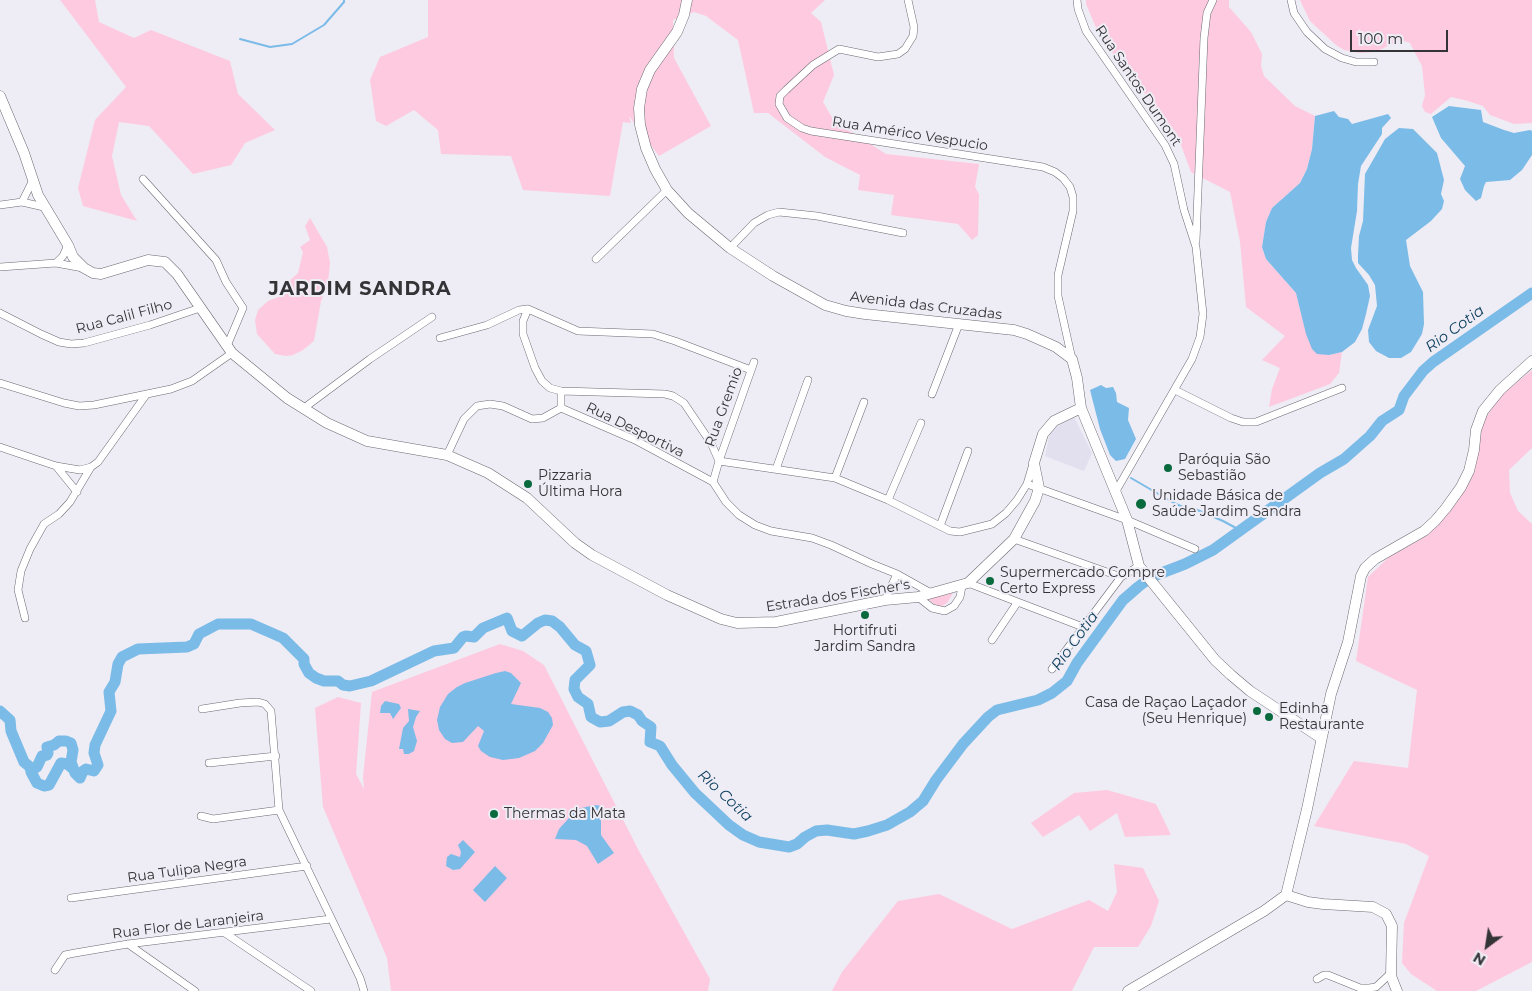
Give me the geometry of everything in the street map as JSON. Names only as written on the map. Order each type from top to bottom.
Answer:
[{"type":"street","name":"Avenida das Cruzadas","points":[[687,0],[684,15],[677,32],[650,70],[642,89],[639,108],[640,125],[646,148],[655,169],[667,190],[688,213],[730,248],[773,276],[826,305],[865,314],[1014,330],[1056,347],[1072,359]]},
{"type":"street","name":"Rua Américo Vespucio","points":[[908,0],[914,26],[913,36],[905,49],[898,54],[878,57],[839,49],[813,65],[790,85],[780,96],[779,104],[788,118],[802,128],[811,131],[1043,167],[1063,178],[1070,186],[1073,197],[1073,211],[1058,275],[1058,296],[1072,359]]},
{"type":"street","name":"Rua Santos Dumont","points":[[1077,0],[1078,9],[1086,31],[1165,145],[1174,164],[1184,210],[1196,247],[1203,314],[1200,337],[1192,359],[1116,492]]},
{"type":"street","points":[[1196,247],[1204,38],[1207,13],[1214,0]]},
{"type":"street","points":[[1291,0],[1294,13],[1307,32],[1325,50],[1356,62],[1374,62]]},
{"type":"street","points":[[0,96],[24,153],[32,182],[73,257],[84,268]]},
{"type":"street","points":[[0,383],[80,406],[94,405],[171,389],[192,381],[230,349],[243,308],[226,282],[216,260],[143,179]]},
{"type":"street","points":[[22,202],[32,182]]},
{"type":"street","points":[[596,259],[667,190]]},
{"type":"street","points":[[0,205],[22,202],[44,206]]},
{"type":"street","points":[[730,248],[754,223],[768,215],[779,212],[826,218],[903,233]]},
{"type":"street","points":[[56,263],[63,256],[68,245]]},
{"type":"street","name":"Estrada dos Fischer's","points":[[84,268],[93,273],[101,274],[148,260],[165,262],[177,274],[230,349],[287,398],[327,423],[367,441],[447,455],[488,473],[527,498],[575,543],[592,556],[667,595],[721,619],[737,623],[776,622],[885,600],[918,597],[965,585]]},
{"type":"street","points":[[0,267],[56,263],[84,268]]},
{"type":"street","name":"Rua Calil Filho","points":[[0,313],[59,342],[71,344],[84,343],[150,325],[200,308]]},
{"type":"street","points":[[528,309],[523,321],[523,334],[542,382],[550,388],[561,391],[665,394],[673,396],[684,402],[719,461],[835,478],[888,500],[950,531],[960,532],[992,524],[1006,513],[1027,484],[1038,447],[1047,427],[1054,421],[1081,408]]},
{"type":"street","points":[[440,338],[487,325],[519,310],[528,309],[578,331],[653,334],[751,370]]},
{"type":"street","points":[[304,408],[370,359],[432,317]]},
{"type":"street","points":[[932,394],[959,324]]},
{"type":"street","points":[[1072,359],[1081,408],[1127,520],[1142,570],[1231,676],[1250,691],[1321,738]]},
{"type":"street","points":[[1128,991],[1257,915],[1286,895],[1307,809],[1331,694],[1348,642],[1361,576],[1374,559],[1424,531],[1446,508],[1461,487],[1469,471],[1476,430],[1483,410],[1500,390],[1532,361]]},
{"type":"street","name":"Rua Gremio","points":[[713,482],[754,362]]},
{"type":"street","points":[[776,468],[808,380]]},
{"type":"street","points":[[1175,390],[1231,418],[1243,422],[1256,422],[1342,388]]},
{"type":"street","points":[[447,455],[464,419],[477,406],[490,404],[503,406],[532,419],[543,418],[561,408],[561,391]]},
{"type":"street","points":[[0,447],[56,466],[80,470],[91,467],[98,462],[146,395]]},
{"type":"street","points":[[835,478],[864,402]]},
{"type":"street","name":"Rua Desportiva","points":[[561,408],[635,440],[713,482]]},
{"type":"street","points":[[888,500],[921,423]]},
{"type":"street","points":[[940,526],[968,451]]},
{"type":"street","points":[[918,597],[932,608],[945,611],[954,606],[965,585],[1014,539],[1035,501],[1039,488],[1034,463]]},
{"type":"street","points":[[56,466],[77,492]]},
{"type":"street","points":[[25,618],[18,590],[25,561],[41,528],[65,508],[77,492],[91,467]]},
{"type":"street","points":[[713,482],[726,502],[739,516],[755,525],[770,531],[812,538],[825,543],[897,574],[931,593]]},
{"type":"street","points":[[1027,484],[1127,520],[1195,549]]},
{"type":"street","points":[[1014,539],[1121,577]]},
{"type":"street","points":[[1052,668],[1121,577],[1142,570]]},
{"type":"street","points":[[885,600],[897,574]]},
{"type":"street","points":[[965,585],[1083,627]]},
{"type":"street","points":[[992,640],[1017,603]]},
{"type":"street","points":[[202,709],[258,702],[265,704],[273,714],[279,810],[360,978],[364,991]]},
{"type":"street","points":[[209,763],[276,756]]},
{"type":"street","points":[[201,816],[213,819],[279,810]]},
{"type":"street","name":"Rua Tulipa Negra","points":[[71,898],[307,866]]},
{"type":"street","points":[[1286,895],[1308,902],[1339,906],[1368,906],[1386,914],[1392,926],[1391,973],[1393,983],[1398,991]]},
{"type":"street","name":"Rua Flor de Laranjeira","points":[[55,970],[65,955],[128,944],[331,919]]},
{"type":"street","points":[[225,933],[311,991]]},
{"type":"street","points":[[128,944],[195,991]]},
{"type":"street","points":[[1317,979],[1328,975],[1360,988],[1369,988],[1376,987],[1391,973]]},
{"type":"shaded area","points":[[60,0],[95,0],[99,22],[134,38],[151,30],[230,61],[238,94],[275,130],[245,143],[231,165],[193,174],[149,126],[119,122],[112,156],[121,195],[137,221],[83,206],[78,188],[95,120],[126,87]]},
{"type":"shaded area","points":[[428,0],[825,0],[811,13],[821,22],[834,75],[823,102],[834,121],[886,154],[979,164],[975,187],[979,194],[978,235],[972,240],[958,224],[891,215],[894,195],[858,190],[860,175],[825,157],[768,113],[754,113],[738,40],[706,16],[694,12],[673,20],[674,58],[711,126],[659,156],[629,116],[631,123],[623,122],[610,196],[523,190],[511,156],[441,154],[438,130],[414,110],[386,126],[376,121],[370,80],[380,57],[428,37]]},
{"type":"shaded area","points":[[1086,0],[1229,0],[1229,7],[1251,32],[1262,54],[1261,66],[1264,76],[1295,106],[1315,116],[1312,149],[1307,169],[1300,183],[1272,208],[1266,222],[1262,247],[1266,259],[1296,293],[1306,332],[1329,355],[1342,352],[1339,373],[1330,384],[1269,407],[1272,389],[1280,368],[1262,360],[1285,336],[1246,307],[1240,242],[1230,192],[1191,172],[1177,134],[1100,37]]},
{"type":"shaded area","points":[[1300,0],[1532,0],[1532,123],[1514,124],[1490,115],[1483,106],[1451,97],[1431,114],[1425,112],[1422,106],[1425,95],[1422,66],[1410,43],[1401,40],[1375,52],[1360,53],[1344,50],[1310,21]]},
{"type":"shaded area","points":[[310,218],[327,247],[330,263],[328,283],[321,301],[314,341],[293,355],[275,354],[257,334],[255,320],[258,310],[268,301],[284,295],[282,288],[298,273],[303,252],[300,247],[310,240],[305,226]]},
{"type":"shaded area","points":[[1532,370],[1532,448],[1509,470],[1510,493],[1518,511],[1532,524],[1532,962],[1476,991],[1437,991],[1411,974],[1402,963],[1404,923],[1429,856],[1406,844],[1314,826],[1354,761],[1408,768],[1417,690],[1356,661],[1368,577],[1389,557],[1428,535],[1466,487],[1483,423],[1497,399]]},
{"type":"shaded area","points":[[1074,417],[1092,453],[1084,471],[1045,456],[1050,433]]},
{"type":"shaded area","points":[[953,593],[947,603],[942,606],[937,606],[928,599]]},
{"type":"shaded area","name":"Thermas da Mata","points":[[500,644],[523,651],[544,665],[639,851],[710,979],[708,991],[391,991],[387,958],[323,807],[315,708],[338,697],[361,703],[356,774],[364,789],[363,777],[372,692]]},
{"type":"shaded area","points":[[1107,790],[1156,804],[1171,835],[1125,837],[1117,813],[1090,831],[1079,815],[1043,837],[1031,823],[1074,793]]},
{"type":"shaded area","points":[[1114,864],[1143,868],[1159,901],[1151,926],[1138,947],[1094,947],[1072,991],[832,991],[842,972],[898,901],[939,894],[1012,929],[1089,900],[1108,911],[1117,892]]},
{"type":"water","points":[[1449,106],[1481,110],[1483,122],[1504,130],[1514,133],[1532,131],[1532,155],[1522,170],[1510,180],[1486,182],[1481,198],[1476,201],[1465,190],[1460,179],[1465,166],[1441,138],[1432,117]]},
{"type":"water","points":[[1334,111],[1339,117],[1348,119],[1352,124],[1388,114],[1391,118],[1382,128],[1382,134],[1361,166],[1358,184],[1357,211],[1351,248],[1352,260],[1368,285],[1370,296],[1366,314],[1362,329],[1355,342],[1342,352],[1329,355],[1317,354],[1312,349],[1306,334],[1296,293],[1266,259],[1262,247],[1266,222],[1272,208],[1300,183],[1307,169],[1312,149],[1315,116]]},
{"type":"water","points":[[1399,128],[1413,129],[1437,153],[1444,180],[1441,194],[1444,201],[1442,209],[1431,221],[1406,240],[1410,266],[1423,292],[1424,324],[1422,334],[1411,352],[1401,358],[1389,358],[1376,351],[1369,342],[1368,330],[1377,306],[1375,285],[1358,263],[1358,255],[1359,236],[1363,221],[1365,174],[1385,139]]},
{"type":"water","points":[[1101,385],[1106,388],[1113,387],[1117,402],[1129,408],[1128,420],[1136,439],[1125,459],[1116,461],[1110,455],[1100,429],[1090,390]]},
{"type":"water","points":[[505,671],[511,673],[521,683],[511,704],[540,708],[548,712],[552,718],[553,725],[543,743],[535,751],[519,758],[503,760],[490,757],[481,751],[478,746],[484,731],[478,726],[463,742],[452,743],[445,739],[439,730],[437,720],[440,707],[448,694],[465,683]]},
{"type":"water","points":[[385,701],[399,704],[401,708],[393,719],[390,713],[380,713],[381,706]]},
{"type":"water","points":[[408,709],[420,711],[413,727],[417,741],[414,751],[404,754],[403,749],[399,749],[403,728],[409,721]]},
{"type":"water","points":[[595,805],[602,806],[599,815],[601,835],[614,853],[598,864],[587,846],[576,840],[555,839],[559,829],[577,809]]},
{"type":"water","points":[[463,840],[475,852],[460,869],[453,870],[446,866],[447,857],[451,854],[460,857],[461,852],[458,845]]},
{"type":"water","points":[[495,866],[507,878],[485,902],[473,890]]},
{"type":"waterway","points":[[240,39],[270,47],[292,44],[324,25],[344,0]]},
{"type":"waterway","name":"Rio Cotia","points":[[30,767],[34,769],[37,767],[42,756],[47,755],[47,747],[59,741],[66,741],[71,743],[73,750],[71,762],[75,773],[80,778],[86,769],[94,771],[98,765],[94,753],[95,745],[111,711],[109,692],[115,682],[118,664],[122,657],[138,649],[187,647],[194,644],[199,634],[218,624],[251,624],[283,638],[304,659],[304,664],[309,673],[324,681],[338,681],[343,685],[350,686],[371,681],[434,651],[454,648],[463,637],[474,637],[483,628],[507,618],[512,631],[522,636],[538,623],[545,620],[552,621],[560,627],[575,645],[586,651],[590,665],[575,680],[574,689],[578,697],[588,704],[591,717],[600,722],[609,721],[623,712],[630,711],[638,715],[642,721],[651,727],[650,742],[660,746],[672,765],[695,793],[729,825],[743,835],[759,842],[789,847],[816,831],[827,830],[854,834],[868,831],[887,825],[910,812],[923,801],[963,744],[997,710],[1038,700],[1052,693],[1067,681],[1077,663],[1123,600],[1138,587],[1151,577],[1185,564],[1213,550],[1320,473],[1344,459],[1370,436],[1382,421],[1399,410],[1404,396],[1423,371],[1433,362],[1532,293]]},
{"type":"waterway","points":[[1131,478],[1174,503],[1185,508],[1195,509],[1223,521],[1236,528],[1237,532]]},
{"type":"waterway","name":"Rio Cotia","points":[[0,711],[10,720],[11,731],[24,762],[30,767],[37,783],[44,786],[49,785],[61,763],[67,764],[72,768]]},
{"type":"place","name":"Paróquia São Sebastião","points":[[1168,468]]},
{"type":"place","name":"Pizzaria Última Hora","points":[[528,484]]},
{"type":"place","name":"Unidade Básica de Saúde Jardim Sandra","points":[[1141,504]]},
{"type":"place","name":"Supermercado Compre Certo Express","points":[[990,581]]},
{"type":"place","name":"Hortifruti Jardim Sandra","points":[[865,615]]},
{"type":"place","name":"Casa de Raçao Laçador (Seu Henrique)","points":[[1257,711]]},
{"type":"place","name":"Edinha Restaurante","points":[[1269,717]]},
{"type":"place","name":"Thermas da Mata","points":[[494,814]]},
{"type":"district","name":"JARDIM SANDRA","points":[[360,289]]}]
